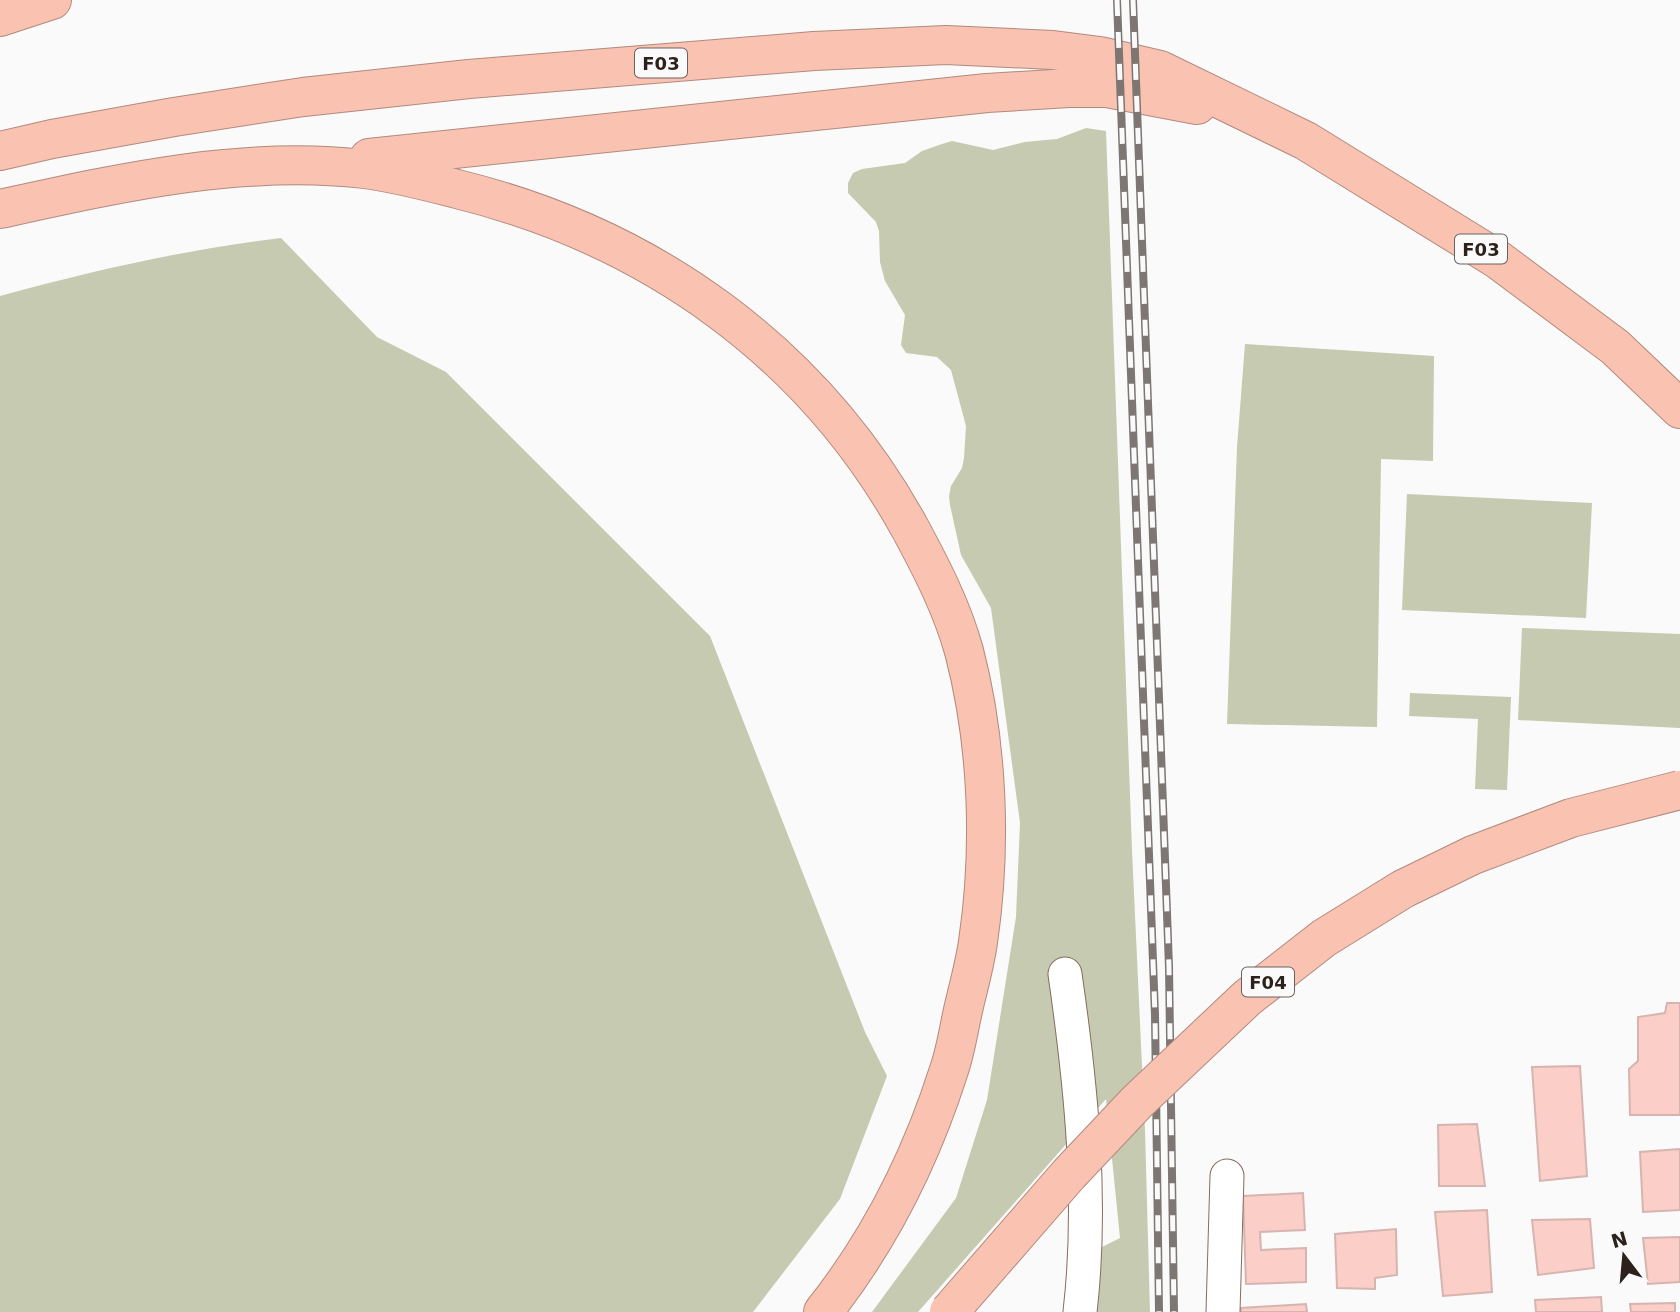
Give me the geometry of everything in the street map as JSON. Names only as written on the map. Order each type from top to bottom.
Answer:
[{"type":"highway","points":[[0,17],[52,0]]},
{"type":"highway","name":"F03","points":[[0,151],[160,119],[303,97],[469,79],[787,53],[946,45],[1053,50],[1100,56],[1160,70],[1306,141],[1497,259],[1615,347],[1680,408]]},
{"type":"highway","points":[[0,209],[127,181],[215,170],[301,166],[430,150],[988,93],[1107,88],[1171,99],[1260,120]]},
{"type":"highway","points":[[301,166],[363,169],[409,177],[489,197],[581,229],[654,266],[769,348],[826,407],[898,507],[938,580],[963,650],[983,752],[986,855],[978,944],[951,1067],[917,1158],[884,1224],[824,1312]]},
{"type":"highway","name":"F04","points":[[949,1312],[1069,1174],[1137,1102],[1247,998],[1324,938],[1403,889],[1473,855],[1571,818],[1680,790]]},
{"type":"street","points":[[1065,974],[1081,1108],[1086,1248],[1080,1312]]},
{"type":"street","points":[[1223,1312],[1227,1176]]},
{"type":"green space","points":[[1086,128],[1106,131],[1150,1312],[1091,1312],[1096,1250],[1120,1238],[1106,1099],[918,1312],[872,1312],[956,1198],[987,1100],[1016,917],[1020,823],[991,608],[961,555],[950,505],[951,486],[962,468],[966,426],[951,370],[937,357],[906,353],[901,345],[905,315],[885,281],[880,262],[879,231],[876,222],[848,193],[848,183],[853,173],[862,169],[905,163],[922,151],[952,141],[993,150],[1025,142],[1057,139]]},
{"type":"green space","points":[[281,238],[377,337],[446,372],[710,636],[865,1032],[887,1076],[840,1199],[753,1312],[0,1312],[0,296],[139,262]]},
{"type":"green space","points":[[1245,344],[1434,356],[1433,461],[1381,459],[1377,727],[1227,724],[1237,447]]},
{"type":"green space","points":[[1407,494],[1592,503],[1586,618],[1402,610]]},
{"type":"green space","points":[[1522,628],[1680,634],[1680,728],[1518,720]]},
{"type":"green space","points":[[1410,693],[1511,697],[1507,790],[1475,789],[1478,719],[1409,716]]},
{"type":"building","points":[[1667,1003],[1680,1003],[1680,1115],[1630,1115],[1629,1069],[1638,1061],[1638,1017],[1665,1013]]},
{"type":"building","points":[[1580,1066],[1587,1176],[1540,1181],[1532,1067]]},
{"type":"building","points":[[1477,1124],[1485,1186],[1439,1186],[1438,1125]]},
{"type":"building","points":[[1680,1149],[1680,1210],[1643,1212],[1640,1152]]},
{"type":"building","points":[[1303,1193],[1305,1230],[1260,1232],[1261,1250],[1306,1248],[1306,1282],[1246,1284],[1243,1196]]},
{"type":"building","points":[[1487,1210],[1492,1292],[1443,1296],[1435,1212]]},
{"type":"building","points":[[1590,1219],[1594,1268],[1538,1275],[1532,1220]]},
{"type":"building","points":[[1396,1229],[1397,1275],[1375,1278],[1375,1289],[1337,1288],[1335,1234]]},
{"type":"building","points":[[1680,1237],[1680,1282],[1648,1284],[1643,1238]]},
{"type":"building","points":[[1601,1297],[1602,1312],[1536,1312],[1535,1300]]},
{"type":"building","points":[[1675,1303],[1675,1312],[1631,1312],[1630,1304]]},
{"type":"building","points":[[1306,1304],[1307,1312],[1241,1312],[1241,1308]]},
{"type":"railway","points":[[1117,0],[1155,1015],[1159,1312]]},
{"type":"railway","points":[[1133,0],[1169,967],[1174,1312]]}]
